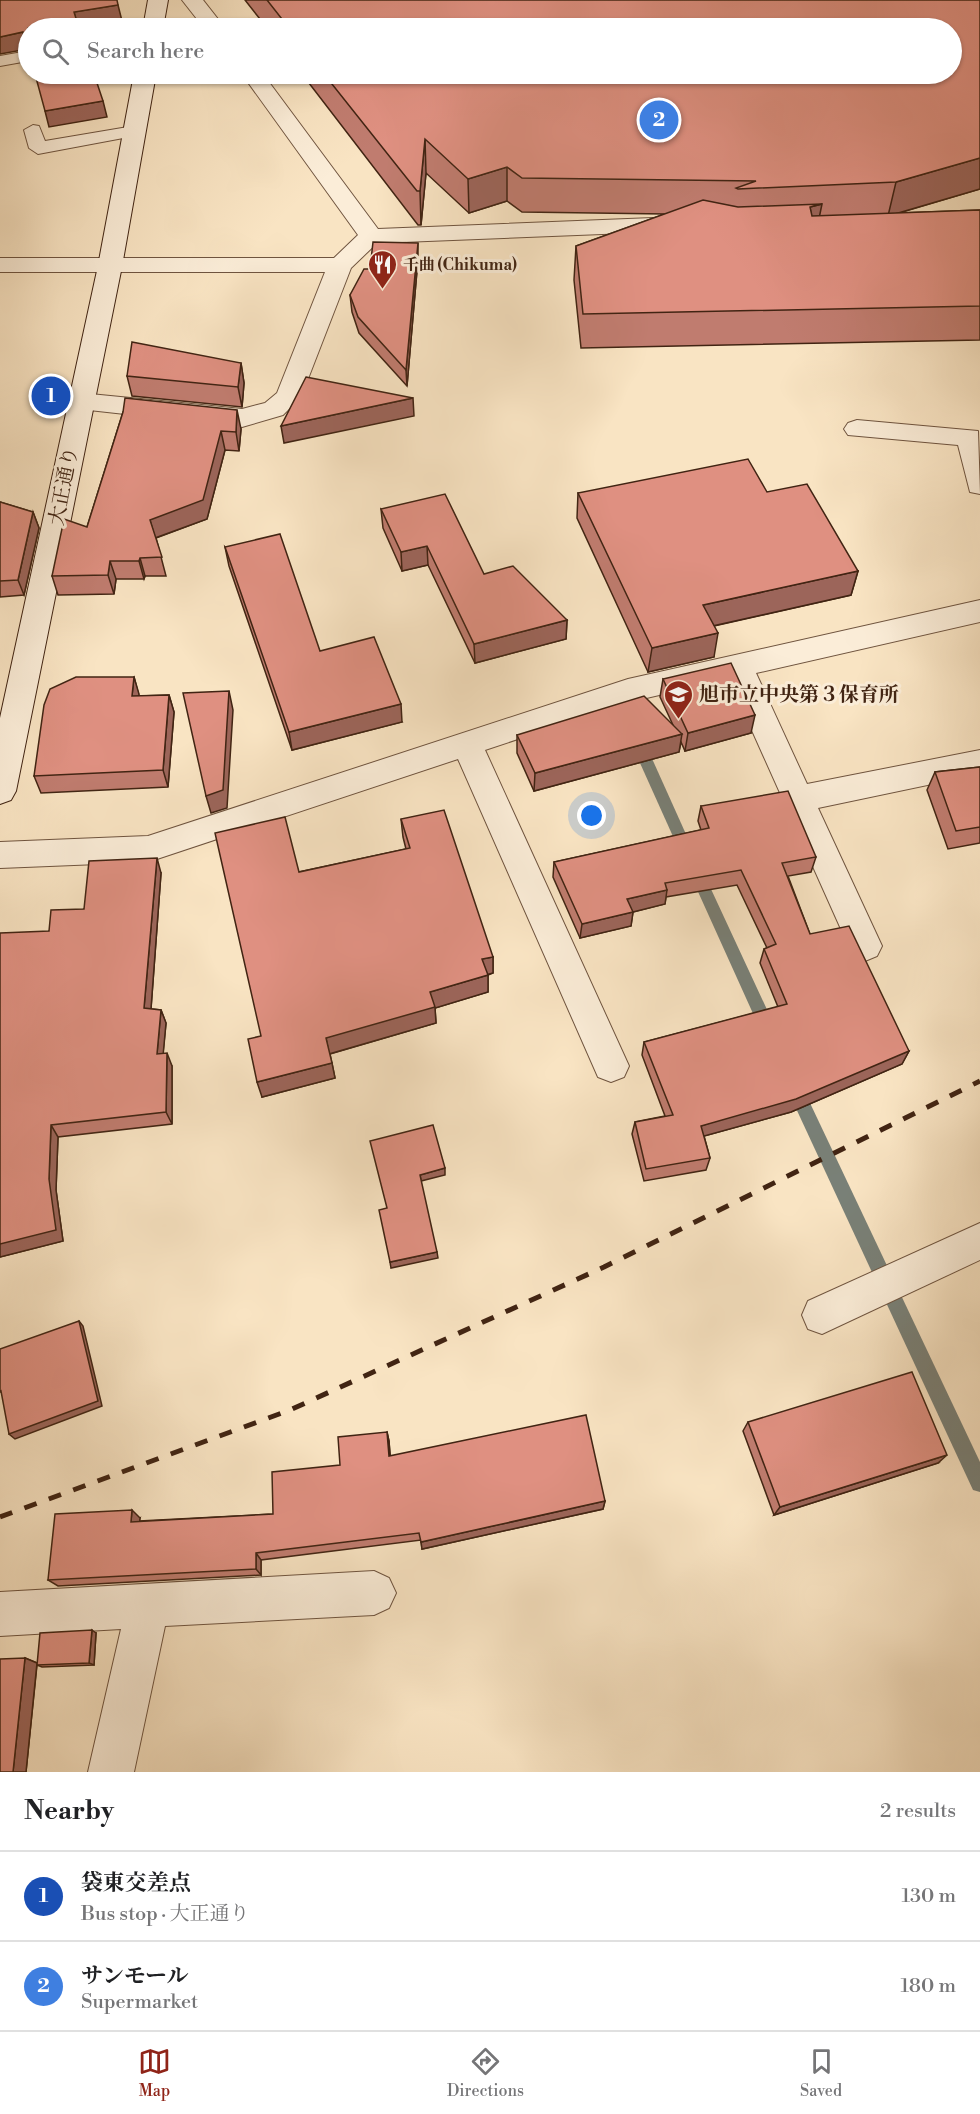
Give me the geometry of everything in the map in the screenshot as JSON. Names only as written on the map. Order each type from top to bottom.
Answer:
[{"type":"street","points":[[155,18],[158,0]]},
{"type":"street","points":[[192,0],[207,18]]},
{"type":"street","name":"大正通り","points":[[0,792],[110,266],[143,84]]},
{"type":"street","points":[[259,84],[371,236]]},
{"type":"street","points":[[80,402],[242,418],[274,409],[288,397],[340,265],[371,236],[691,223],[701,226]]},
{"type":"street","points":[[0,265],[340,265]]},
{"type":"street","points":[[857,429],[969,437],[980,485]]},
{"type":"street","points":[[0,855],[148,849],[628,691],[980,611]]},
{"type":"street","points":[[738,666],[865,946]]},
{"type":"street","points":[[467,744],[611,1066]]},
{"type":"street","points":[[798,799],[980,762]]},
{"type":"street","points":[[822,1315],[980,1241]]},
{"type":"street","points":[[0,1614],[374,1593]]},
{"type":"street","points":[[111,1772],[148,1605]]},
{"type":"lane","points":[[0,61],[18,58]]},
{"type":"lane","points":[[33,130],[38,148],[134,131]]},
{"type":"building","points":[[0,0],[117,0],[118,5],[74,12],[76,18],[18,18],[18,33],[0,37]]},
{"type":"building","points":[[267,0],[980,0],[980,158],[896,182],[738,189],[736,188],[756,181],[522,178],[507,167],[468,179],[425,139],[420,191],[417,191],[332,84],[962,84],[962,18],[281,18]]},
{"type":"building","points":[[38,84],[97,84],[103,101],[45,111]]},
{"type":"building","points":[[703,200],[738,207],[822,204],[810,207],[812,216],[980,210],[980,306],[583,314],[576,246]]},
{"type":"building","points":[[373,242],[418,243],[406,370],[358,317],[350,295],[364,269],[370,269]]},
{"type":"building","points":[[132,342],[241,363],[238,387],[127,376]]},
{"type":"building","points":[[306,377],[413,398],[281,426]]},
{"type":"building","points":[[125,398],[237,410],[236,432],[221,431],[203,500],[150,520],[162,557],[140,558],[139,561],[110,561],[108,575],[52,576],[64,519],[87,527],[123,412]]},
{"type":"building","points":[[748,459],[767,492],[807,484],[858,571],[703,605],[718,633],[652,648],[578,493]]},
{"type":"building","points":[[445,494],[484,574],[513,566],[567,620],[474,644],[427,546],[401,552],[381,509]]},
{"type":"building","points":[[0,502],[33,512],[18,580],[0,581]]},
{"type":"building","points":[[280,534],[320,651],[374,637],[401,704],[289,732],[225,547]]},
{"type":"building","points":[[731,663],[755,715],[688,733],[663,679]]},
{"type":"building","points":[[76,677],[134,677],[132,696],[169,695],[163,770],[34,776],[44,705],[50,689]]},
{"type":"building","points":[[229,691],[223,790],[206,796],[183,693]]},
{"type":"building","points":[[644,696],[682,734],[535,773],[517,735]]},
{"type":"building","points":[[980,767],[980,827],[956,831],[935,772]]},
{"type":"building","points":[[788,791],[816,857],[782,863],[810,934],[849,926],[909,1051],[796,1099],[701,1126],[710,1158],[646,1169],[635,1122],[673,1115],[644,1042],[787,1004],[764,949],[776,944],[741,870],[665,883],[667,890],[627,899],[633,912],[582,924],[554,862],[709,828],[701,806]]},
{"type":"building","points":[[444,810],[493,957],[482,959],[488,975],[430,992],[435,1007],[326,1038],[332,1063],[257,1082],[248,1039],[261,1036],[215,833],[285,817],[299,872],[410,848],[401,819]]},
{"type":"building","points":[[157,858],[144,1008],[161,1010],[157,1054],[167,1053],[166,1112],[51,1125],[49,1179],[56,1230],[0,1244],[0,933],[49,931],[51,910],[84,909],[89,861]]},
{"type":"building","points":[[433,1125],[445,1168],[420,1175],[437,1252],[390,1262],[379,1210],[387,1208],[370,1141]]},
{"type":"building","points":[[79,1321],[98,1401],[9,1434],[0,1392],[0,1349]]},
{"type":"building","points":[[912,1372],[947,1455],[780,1507],[748,1422]]},
{"type":"building","points":[[586,1415],[605,1501],[421,1542],[419,1533],[256,1553],[256,1569],[48,1580],[55,1514],[132,1510],[131,1522],[273,1514],[272,1472],[340,1465],[338,1437],[387,1432],[389,1456]]},
{"type":"building","points":[[92,1630],[89,1663],[37,1665],[40,1633]]},
{"type":"building","points":[[25,1658],[13,1772],[0,1772],[0,1659]]},
{"type":"waterway","points":[[638,743],[687,852]]},
{"type":"waterway","points":[[697,874],[768,1029]]},
{"type":"waterway","points":[[795,1089],[980,1483]]},
{"type":"railway","points":[[0,1517],[290,1410],[604,1267],[980,1081]]},
{"type":"place","name":"サンモール","points":[[659,120]]},
{"type":"place","name":"千曲 (Chikuma)","points":[[382,290]]},
{"type":"place","name":"袋東交差点","points":[[51,396]]},
{"type":"place","name":"旭市立中央第３保育所","points":[[678,720]]}]
